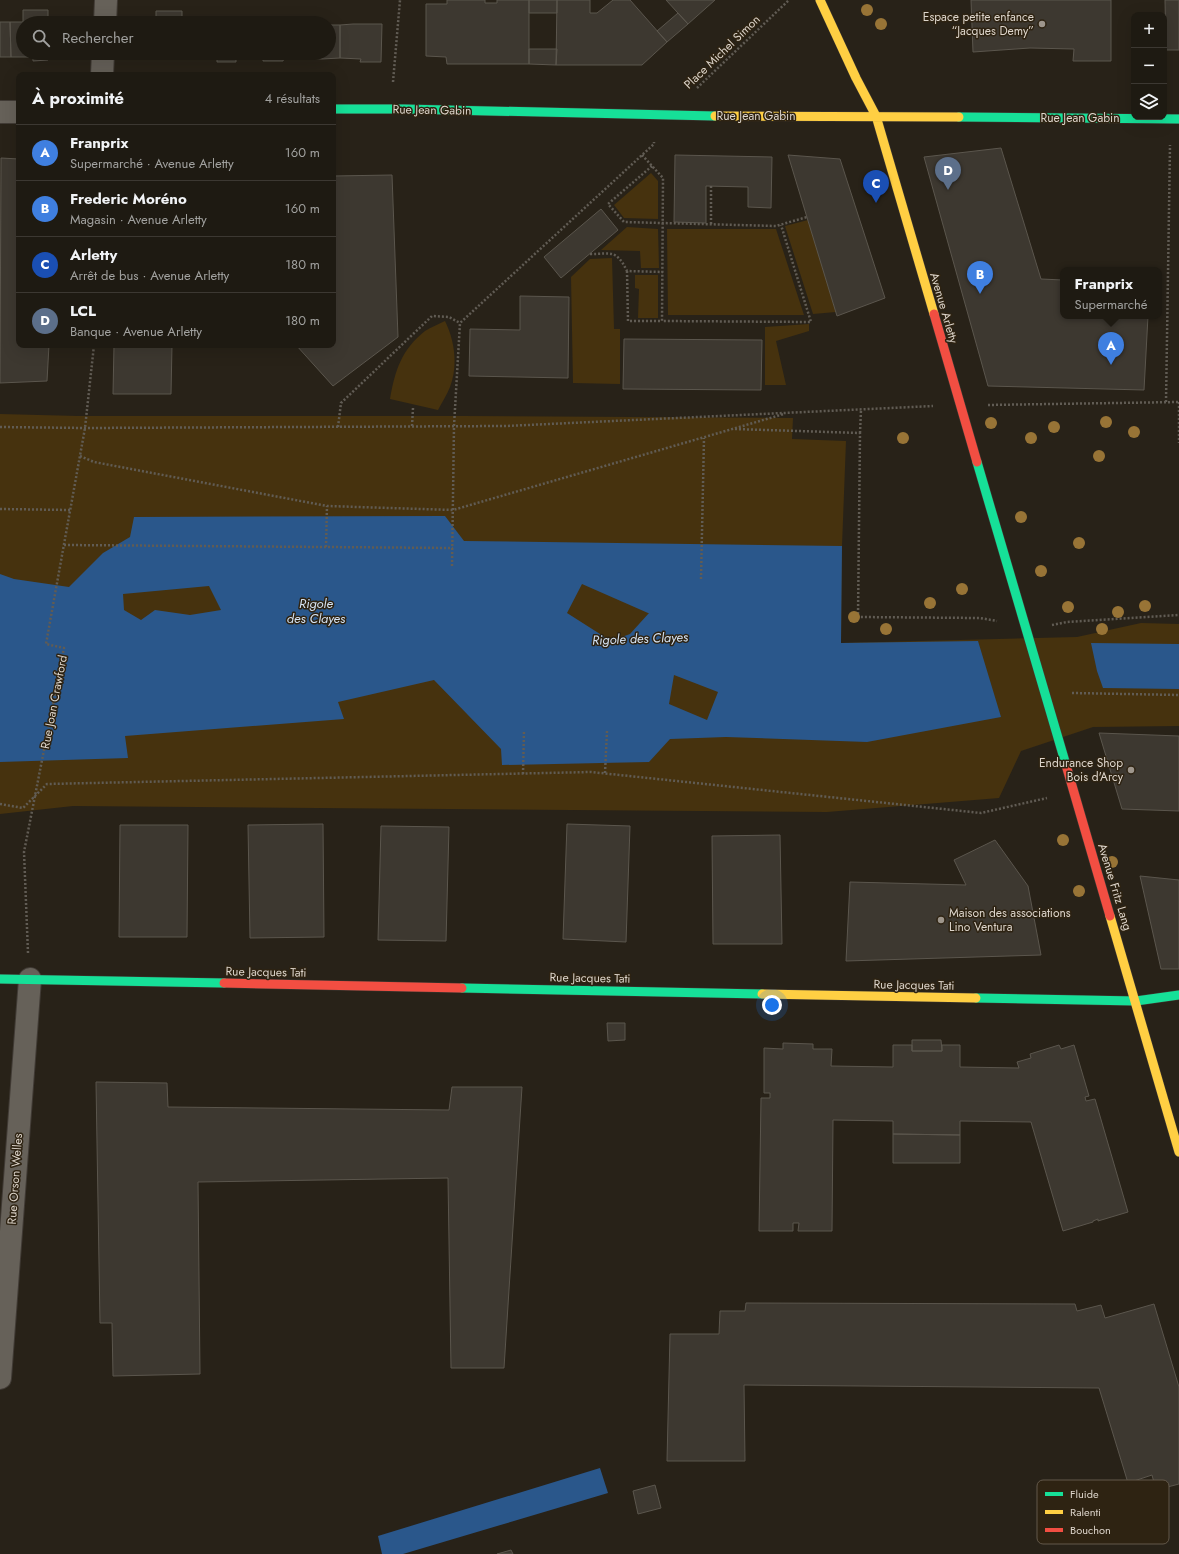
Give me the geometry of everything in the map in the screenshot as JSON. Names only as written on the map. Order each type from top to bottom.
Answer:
[{"type":"street","points":[[105,16],[106,0]]},
{"type":"street","name":"Avenue Arletty","points":[[820,0],[856,78],[876,116],[1027,630]]},
{"type":"street","points":[[102,72],[103,60]]},
{"type":"street","name":"Rue Jean Gabin","points":[[336,109],[391,108],[667,116],[876,116],[1175,119]]},
{"type":"street","points":[[0,112],[16,112]]},
{"type":"street","name":"Avenue Fritz Lang","points":[[1027,630],[1179,1152]]},
{"type":"street","name":"Rue Jacques Tati","points":[[0,979],[1136,1001],[1179,995]]},
{"type":"street","name":"Rue Orson Welles","points":[[0,1378],[30,979]]},
{"type":"path","points":[[391,108],[400,0]]},
{"type":"path","name":"Place Michel Simon","points":[[460,323],[654,144],[654,134],[667,116],[789,0]]},
{"type":"path","points":[[1166,402],[1175,119]]},
{"type":"path","points":[[642,155],[663,178],[662,321]]},
{"type":"path","points":[[652,166],[608,204],[624,222],[776,226],[807,217]]},
{"type":"path","points":[[711,186],[711,224]]},
{"type":"path","points":[[590,254],[615,254],[620,258],[626,271],[628,321],[811,322],[780,224]]},
{"type":"path","points":[[626,271],[663,272]]},
{"type":"path","points":[[338,427],[341,403],[432,316],[449,316],[460,323],[454,426],[452,566]]},
{"type":"path","name":"Rue Joan Crawford","points":[[30,979],[24,852],[64,648],[46,644],[85,428],[94,348]]},
{"type":"path","points":[[982,405],[1179,402],[1179,444]]},
{"type":"path","points":[[0,427],[506,426],[934,406]]},
{"type":"path","points":[[412,426],[413,408]]},
{"type":"path","points":[[861,410],[858,617],[980,618],[1027,630],[1067,622],[1179,615]]},
{"type":"path","points":[[80,456],[94,462],[327,506],[453,510],[789,413]]},
{"type":"path","points":[[732,429],[860,433]]},
{"type":"path","points":[[701,579],[704,438]]},
{"type":"path","points":[[326,547],[327,506]]},
{"type":"path","points":[[0,509],[70,510]]},
{"type":"path","points":[[64,545],[453,548]]},
{"type":"path","points":[[1045,692],[1179,695]]},
{"type":"path","points":[[523,774],[524,730]]},
{"type":"path","points":[[605,773],[607,731]]},
{"type":"path","points":[[0,804],[23,808],[47,784],[591,772],[981,813],[1074,791]]},
{"type":"shaded area","points":[[651,173],[658,181],[658,219],[624,218],[614,205]]},
{"type":"shaded area","points":[[808,220],[836,312],[813,314],[785,226]]},
{"type":"shaded area","points":[[627,227],[658,229],[659,268],[641,268],[640,251],[601,250]]},
{"type":"shaded area","points":[[667,229],[776,229],[804,315],[668,315]]},
{"type":"shaded area","points":[[612,258],[614,329],[620,329],[620,384],[573,383],[571,277],[590,259]]},
{"type":"shaded area","points":[[635,275],[658,275],[658,318],[638,318],[639,289],[635,288]]},
{"type":"shaded area","points":[[445,321],[453,345],[455,362],[450,387],[438,410],[390,399],[397,369],[405,353],[417,338],[425,331]]},
{"type":"shaded area","points":[[809,324],[809,331],[776,341],[786,385],[765,385],[765,327]]},
{"type":"shaded area","points":[[0,414],[78,416],[793,418],[792,439],[846,441],[842,546],[841,643],[1077,637],[1141,623],[1179,624],[1179,726],[1093,727],[1021,751],[999,798],[827,812],[73,806],[0,814]]},
{"type":"water","name":"Rigole des Clayes","points":[[445,516],[464,541],[842,546],[841,643],[978,641],[1001,717],[867,742],[726,737],[670,739],[649,762],[502,765],[501,749],[434,680],[338,702],[344,719],[125,736],[128,758],[0,762],[0,574],[14,579],[69,587],[103,553],[130,537],[134,517]],"holes":[[[582,584],[649,613],[630,634],[611,641],[567,613]],[[209,586],[221,610],[190,615],[155,610],[141,620],[124,610],[123,594]],[[674,675],[718,692],[707,720],[669,704]]]},
{"type":"water","points":[[1091,643],[1179,644],[1179,689],[1103,688],[1097,671]]},
{"type":"water","points":[[600,1468],[608,1493],[403,1554],[382,1554],[378,1536]]},
{"type":"building","points":[[447,0],[485,0],[485,3],[497,3],[497,0],[529,0],[529,64],[447,64],[446,57],[426,56],[426,4],[447,4]]},
{"type":"building","points":[[529,0],[557,0],[557,13],[529,13]]},
{"type":"building","points":[[557,0],[590,0],[590,13],[597,13],[613,0],[630,0],[667,42],[642,65],[556,65]]},
{"type":"building","points":[[666,0],[715,0],[688,24]]},
{"type":"building","name":"Espace petite enfance “Jacques Demy”","points":[[971,0],[1111,0],[1111,61],[1073,61],[1074,49],[1030,48],[973,52]]},
{"type":"building","points":[[1165,0],[1179,0],[1179,50],[1167,50],[1167,12],[1165,12]]},
{"type":"building","points":[[23,10],[48,10],[48,16],[23,16]]},
{"type":"building","points":[[156,11],[182,11],[182,16],[156,16]]},
{"type":"building","points":[[678,13],[688,24],[667,42],[657,31]]},
{"type":"building","points":[[0,22],[10,22],[11,57],[0,57]]},
{"type":"building","points":[[10,22],[16,22],[16,57],[11,57]]},
{"type":"building","points":[[382,24],[381,62],[360,62],[361,59],[340,58],[340,25]]},
{"type":"building","points":[[336,25],[340,25],[340,58],[336,58]]},
{"type":"building","points":[[529,49],[557,49],[556,65],[529,64]]},
{"type":"building","points":[[217,60],[236,60],[236,62],[217,62]]},
{"type":"building","points":[[263,60],[283,60],[283,61]]},
{"type":"building","points":[[1001,148],[1041,279],[1060,280],[1060,319],[1148,319],[1144,390],[988,386],[924,157]]},
{"type":"building","points":[[675,155],[772,157],[771,208],[748,207],[748,187],[706,186],[706,223],[674,222]]},
{"type":"building","points":[[788,155],[840,159],[885,298],[837,316]]},
{"type":"building","points":[[1,158],[16,159],[16,348],[49,348],[47,381],[0,383]]},
{"type":"building","points":[[392,175],[398,337],[333,386],[299,348],[336,348],[336,176]]},
{"type":"building","points":[[601,209],[618,230],[561,278],[544,257]]},
{"type":"building","points":[[520,296],[569,297],[568,378],[469,376],[470,329],[520,330]]},
{"type":"building","points":[[624,339],[762,340],[761,390],[623,389]]},
{"type":"building","points":[[114,348],[172,348],[171,394],[113,394]]},
{"type":"building","points":[[1099,733],[1179,736],[1179,811],[1122,809]]},
{"type":"building","points":[[323,824],[324,937],[250,938],[248,825]]},
{"type":"building","points":[[567,824],[630,826],[626,942],[563,939]]},
{"type":"building","points":[[120,825],[188,825],[187,937],[119,937]]},
{"type":"building","points":[[381,826],[449,827],[446,941],[378,940]]},
{"type":"building","points":[[780,835],[782,944],[713,944],[712,836]]},
{"type":"building","name":"Maison des associations Lino Ventura","points":[[995,840],[1028,886],[1041,955],[846,961],[850,882],[966,885],[954,860]]},
{"type":"building","points":[[1140,876],[1179,880],[1179,969],[1161,969]]},
{"type":"building","points":[[607,1023],[625,1023],[625,1040],[608,1041]]},
{"type":"building","points":[[912,1040],[941,1040],[942,1051],[912,1051]]},
{"type":"building","points":[[783,1043],[813,1044],[813,1049],[832,1049],[831,1066],[893,1067],[893,1045],[912,1045],[912,1051],[942,1051],[942,1045],[960,1045],[960,1067],[1019,1068],[1017,1062],[1031,1058],[1030,1054],[1059,1045],[1061,1049],[1074,1045],[1089,1096],[1085,1097],[1086,1101],[1095,1099],[1128,1212],[1098,1221],[1098,1219],[1093,1222],[1063,1231],[1031,1122],[960,1121],[960,1135],[893,1134],[893,1121],[833,1120],[832,1231],[798,1231],[799,1223],[793,1223],[793,1231],[759,1231],[761,1098],[770,1098],[770,1093],[764,1093],[764,1048],[783,1049]]},
{"type":"building","points":[[96,1082],[167,1083],[168,1107],[449,1110],[452,1087],[522,1087],[504,1368],[451,1368],[448,1178],[198,1182],[200,1374],[113,1376],[112,1323],[100,1323]]},
{"type":"building","points":[[893,1134],[960,1135],[960,1163],[893,1163]]},
{"type":"building","points":[[746,1303],[1075,1304],[1077,1311],[1101,1305],[1105,1318],[1154,1304],[1179,1387],[1179,1484],[1169,1487],[1169,1480],[1153,1480],[1152,1475],[1137,1480],[1127,1480],[1099,1388],[744,1385],[745,1461],[667,1461],[670,1334],[719,1334],[720,1311],[745,1311]]},
{"type":"building","points":[[655,1485],[661,1508],[638,1514],[633,1491]]},
{"type":"building","points":[[511,1550],[513,1554],[497,1554]]},
{"type":"traffic: fast","points":[[336,109],[404,109],[715,116]]},
{"type":"traffic: fast","points":[[959,117],[1179,119]]},
{"type":"traffic: fast","points":[[977,462],[1066,765]]},
{"type":"traffic: fast","points":[[0,979],[224,983]]},
{"type":"traffic: fast","points":[[462,988],[762,994]]},
{"type":"traffic: fast","points":[[976,998],[1136,1001],[1179,995]]},
{"type":"traffic: slow","points":[[820,0],[856,78],[876,116],[934,314]]},
{"type":"traffic: slow","points":[[715,116],[959,117]]},
{"type":"traffic: slow","points":[[1110,916],[1179,1152]]},
{"type":"traffic: slow","points":[[762,994],[976,998]]},
{"type":"traffic: jam","points":[[934,314],[977,462]]},
{"type":"traffic: jam","points":[[1066,765],[1110,916]]},
{"type":"traffic: jam","points":[[224,983],[462,988]]},
{"type":"place","name":"Espace petite enfance “Jacques Demy”","points":[[1042,24]]},
{"type":"place","name":"LCL","points":[[948,190]]},
{"type":"place","name":"Arletty","points":[[876,203]]},
{"type":"place","name":"Frederic Moréno","points":[[980,294]]},
{"type":"place","name":"Franprix","points":[[1111,365]]},
{"type":"place","name":"Endurance Shop Bois d'Arcy","points":[[1131,770]]},
{"type":"place","name":"Maison des associations Lino Ventura","points":[[941,920]]}]
